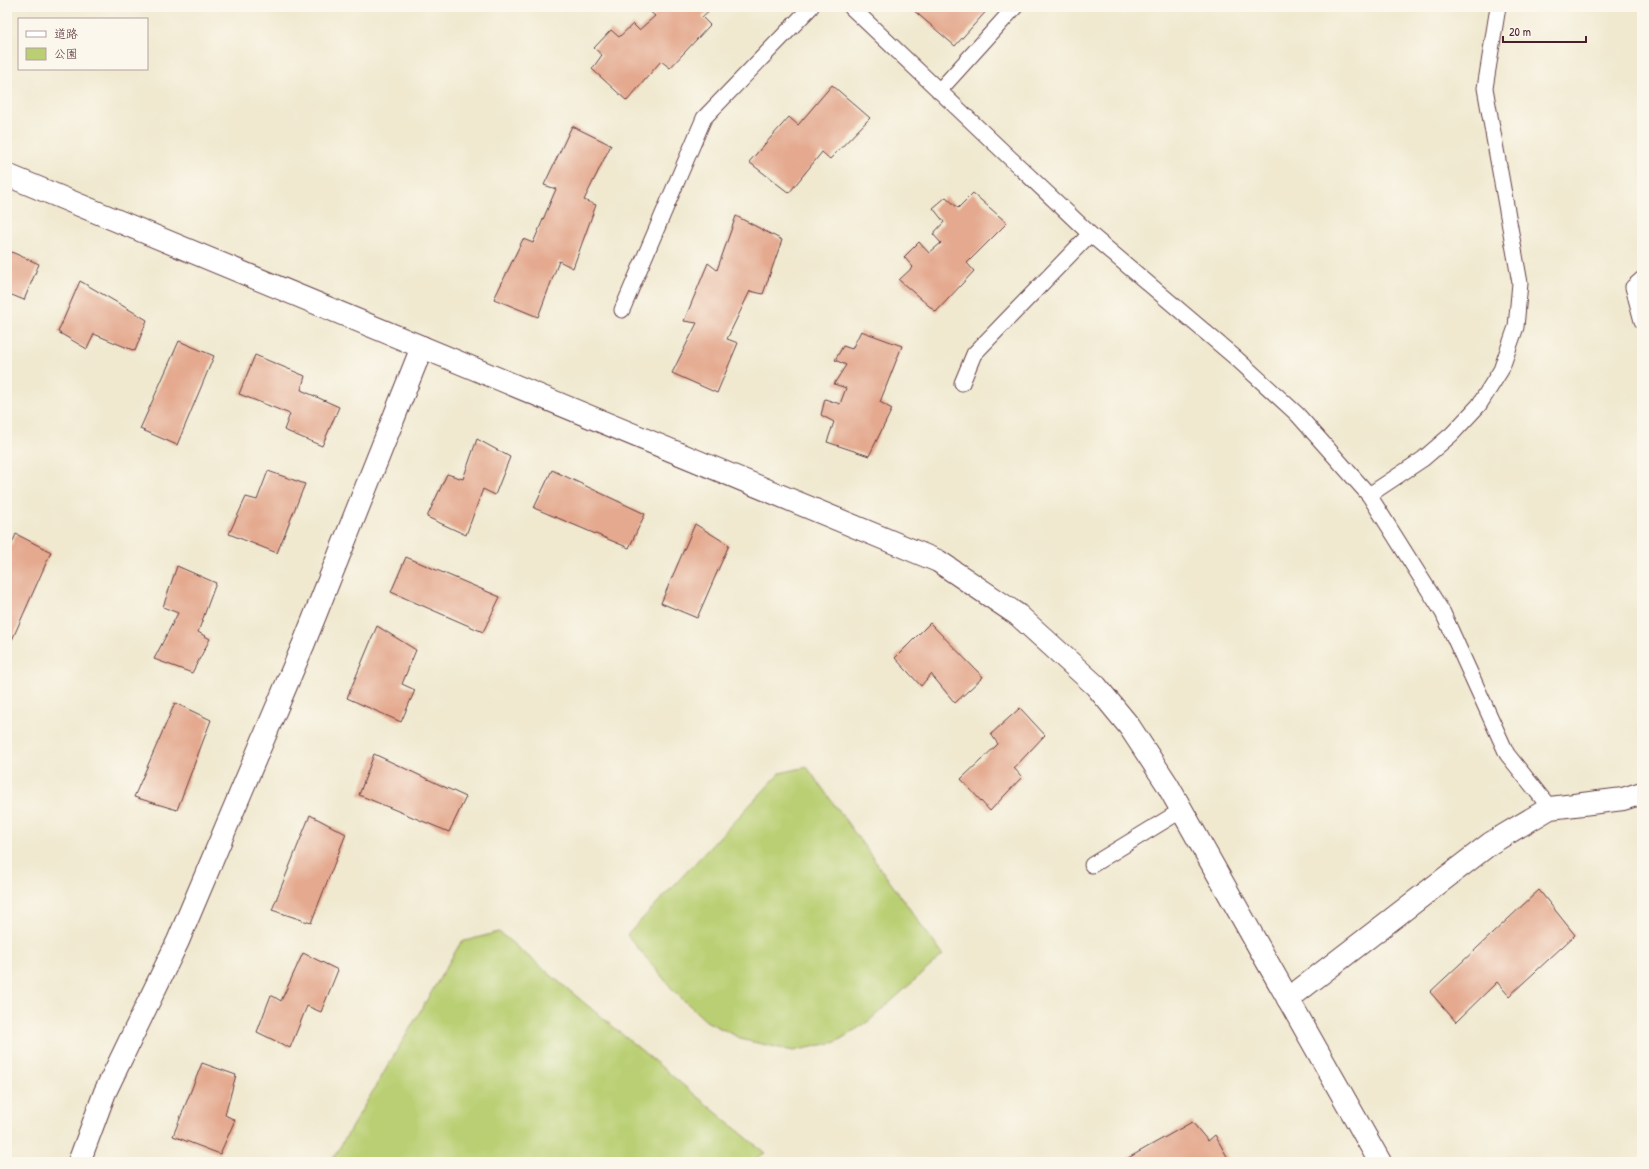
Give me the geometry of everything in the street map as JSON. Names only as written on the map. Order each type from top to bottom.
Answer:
[{"type":"street","points":[[7,175],[938,561],[1018,615],[1096,686],[1129,726],[1182,810],[1380,1162]]},
{"type":"street","points":[[79,1162],[105,1092],[178,941],[282,694],[422,347]]},
{"type":"street","points":[[1288,999],[1492,844],[1550,808],[1623,799],[1642,793]]},
{"type":"lane","points":[[622,310],[704,118],[811,7]]},
{"type":"lane","points":[[851,7],[1090,234],[1237,359],[1286,404],[1369,495],[1443,613],[1507,754],[1550,808]]},
{"type":"lane","points":[[939,91],[1015,7]]},
{"type":"lane","points":[[1369,495],[1423,459],[1452,434],[1479,405],[1501,370],[1516,327],[1520,283],[1485,88],[1498,7]]},
{"type":"lane","points":[[962,383],[974,354],[1090,234]]},
{"type":"lane","points":[[1642,279],[1633,287],[1642,321]]},
{"type":"lane","points":[[1092,865],[1182,810]]},
{"type":"green space","points":[[807,767],[943,955],[869,1021],[836,1042],[793,1051],[744,1040],[706,1021],[674,991],[627,935],[780,773]]},
{"type":"green space","points":[[499,932],[765,1153],[751,1162],[331,1162],[461,942]]},
{"type":"building","points":[[645,7],[713,7],[702,17],[710,25],[670,68],[661,61],[627,101],[592,69],[602,55],[594,48],[611,30],[619,37],[633,24],[639,30],[655,16]]},
{"type":"building","points":[[914,7],[990,7],[955,46],[912,9]]},
{"type":"building","points":[[832,85],[870,118],[830,159],[822,152],[789,193],[749,162],[789,117],[798,125]]},
{"type":"building","points":[[572,126],[611,145],[584,200],[596,205],[573,268],[559,261],[538,317],[494,299],[523,239],[533,243],[556,189],[544,185]]},
{"type":"building","points":[[973,193],[1007,223],[967,263],[974,271],[936,312],[899,280],[913,267],[904,257],[919,242],[929,253],[941,243],[933,234],[944,222],[933,208],[946,197],[958,208]]},
{"type":"building","points":[[736,216],[782,240],[763,294],[750,291],[727,339],[738,343],[717,393],[672,373],[697,323],[684,321],[708,263],[717,270]]},
{"type":"building","points":[[7,250],[39,264],[24,300],[7,293]]},
{"type":"building","points":[[80,281],[147,320],[135,351],[94,334],[87,349],[58,332]]},
{"type":"building","points":[[861,331],[902,346],[880,402],[892,409],[869,456],[827,442],[834,422],[821,415],[825,399],[840,404],[846,388],[834,384],[846,365],[835,360],[843,346],[852,349]]},
{"type":"building","points":[[179,341],[214,356],[177,445],[140,429]]},
{"type":"building","points":[[255,355],[305,376],[301,390],[339,407],[322,446],[284,430],[290,414],[239,394]]},
{"type":"building","points":[[477,439],[510,457],[495,495],[483,489],[466,535],[427,517],[447,474],[463,479]]},
{"type":"building","points":[[552,470],[645,514],[629,548],[534,508]]},
{"type":"building","points":[[268,471],[305,484],[277,553],[229,534],[246,497],[257,500]]},
{"type":"building","points":[[695,524],[729,545],[697,618],[661,603]]},
{"type":"building","points":[[16,534],[51,552],[12,640],[7,637],[7,555]]},
{"type":"building","points":[[406,557],[500,597],[483,632],[391,592]]},
{"type":"building","points":[[177,566],[216,583],[198,632],[210,639],[192,673],[154,659],[178,613],[163,607]]},
{"type":"building","points":[[930,623],[983,677],[955,703],[931,674],[921,686],[895,658]]},
{"type":"building","points":[[377,626],[416,650],[402,684],[415,690],[401,722],[347,698]]},
{"type":"building","points":[[175,703],[211,720],[177,810],[134,797]]},
{"type":"building","points":[[1020,708],[1045,735],[1014,768],[1022,777],[990,811],[961,779],[998,744],[991,734]]},
{"type":"building","points":[[374,754],[466,797],[449,832],[359,795]]},
{"type":"building","points":[[310,815],[346,834],[311,923],[272,910]]},
{"type":"building","points":[[1539,890],[1575,935],[1509,996],[1497,982],[1456,1022],[1430,992]]},
{"type":"building","points":[[303,953],[338,970],[321,1012],[307,1006],[290,1048],[257,1032],[271,995],[281,1001]]},
{"type":"building","points":[[202,1063],[236,1075],[225,1115],[235,1120],[220,1154],[173,1136]]},
{"type":"building","points":[[1192,1122],[1208,1141],[1215,1135],[1230,1162],[1121,1162]]}]
